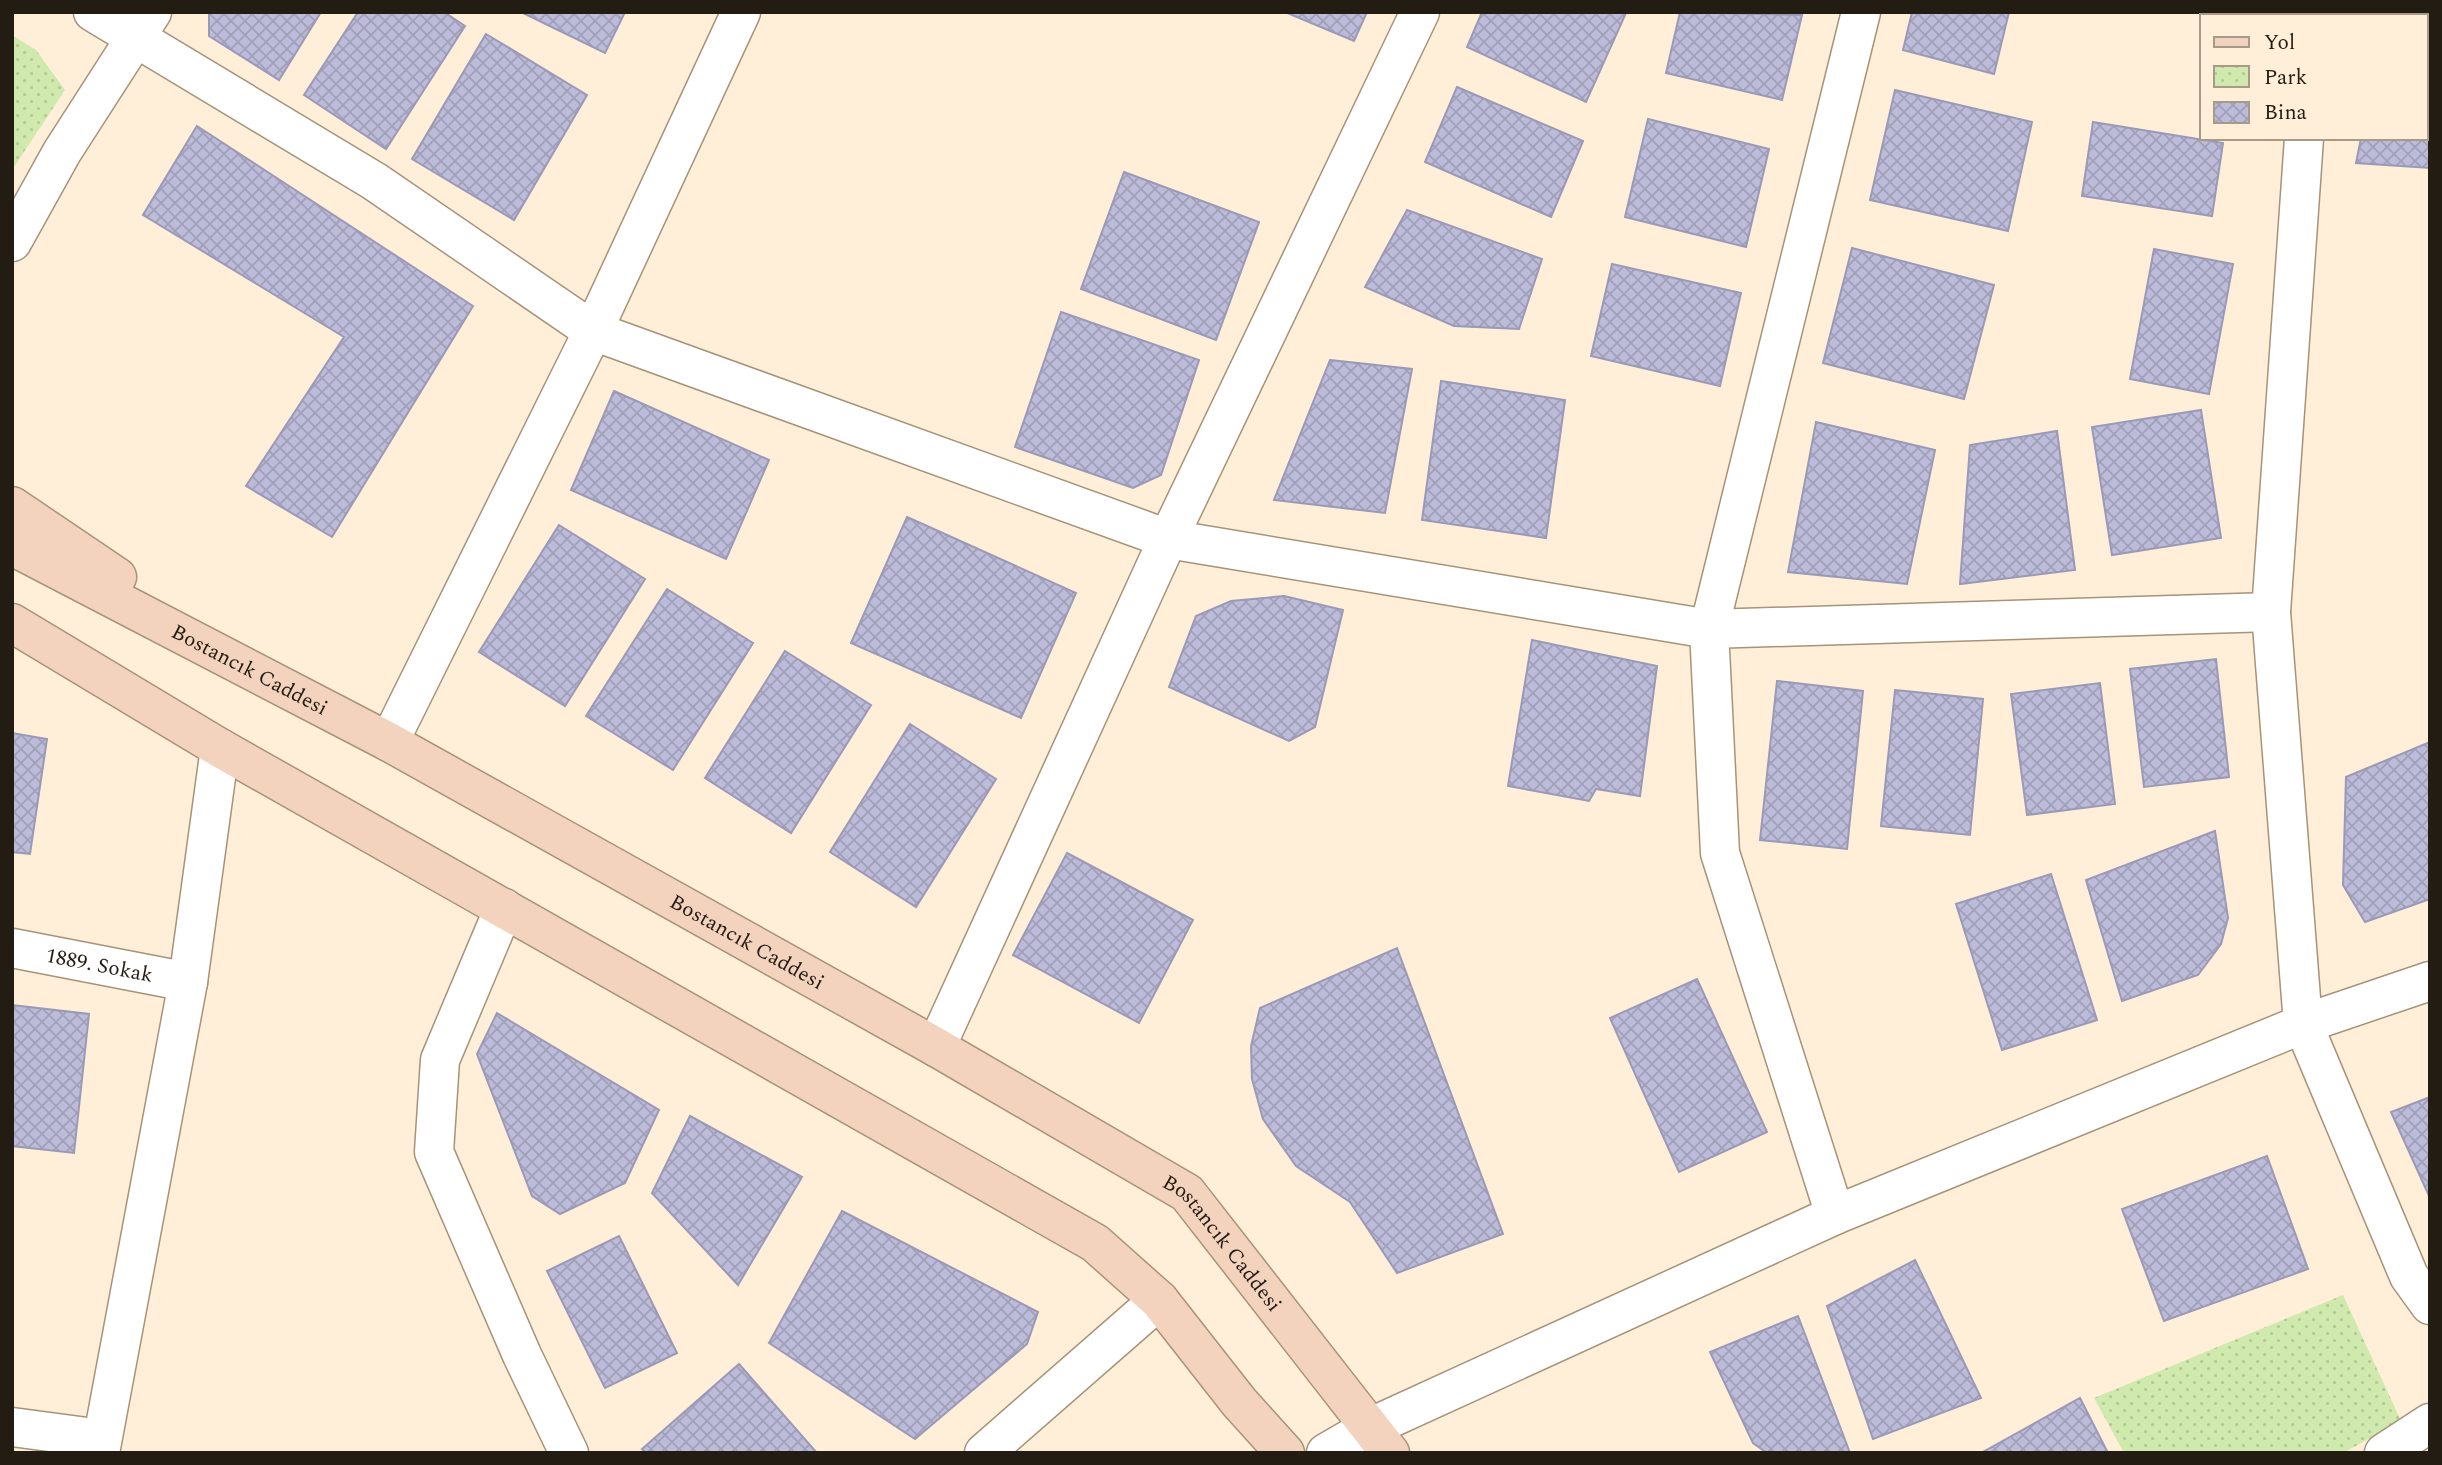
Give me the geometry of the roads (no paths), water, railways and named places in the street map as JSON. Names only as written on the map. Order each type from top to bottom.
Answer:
[{"type":"main road","points":[[12,506],[251,670]]},
{"type":"main road","name":"Bostancık Caddesi","points":[[12,546],[389,742],[936,1048],[1187,1193],[1379,1441]]},
{"type":"main road","points":[[12,623],[220,748],[1095,1243],[1159,1300],[1239,1402],[1285,1453]]},
{"type":"main road","points":[[12,638],[91,670]]},
{"type":"street","points":[[93,12],[145,25],[593,331],[1168,539],[1709,629],[2271,612]]},
{"type":"street","points":[[389,742],[593,331],[741,12]]},
{"type":"street","points":[[936,1048],[1168,539],[1420,12]]},
{"type":"street","points":[[1835,1215],[1720,853],[1709,629],[1861,12]]},
{"type":"street","points":[[12,242],[62,152],[145,25]]},
{"type":"street","points":[[2304,140],[2271,612],[2303,1024],[2409,1276],[2430,1305]]},
{"type":"street","points":[[12,1427],[101,1446],[188,982],[220,748]]},
{"type":"street","points":[[504,908],[439,1060],[434,1152],[522,1355],[569,1453]]},
{"type":"street","name":"1889. Sokak","points":[[12,948],[188,982]]},
{"type":"street","points":[[1326,1453],[1379,1441],[1835,1215],[2303,1024],[2430,981]]},
{"type":"street","points":[[984,1453],[1159,1300]]},
{"type":"street","points":[[2384,1453],[2430,1423]]}]
